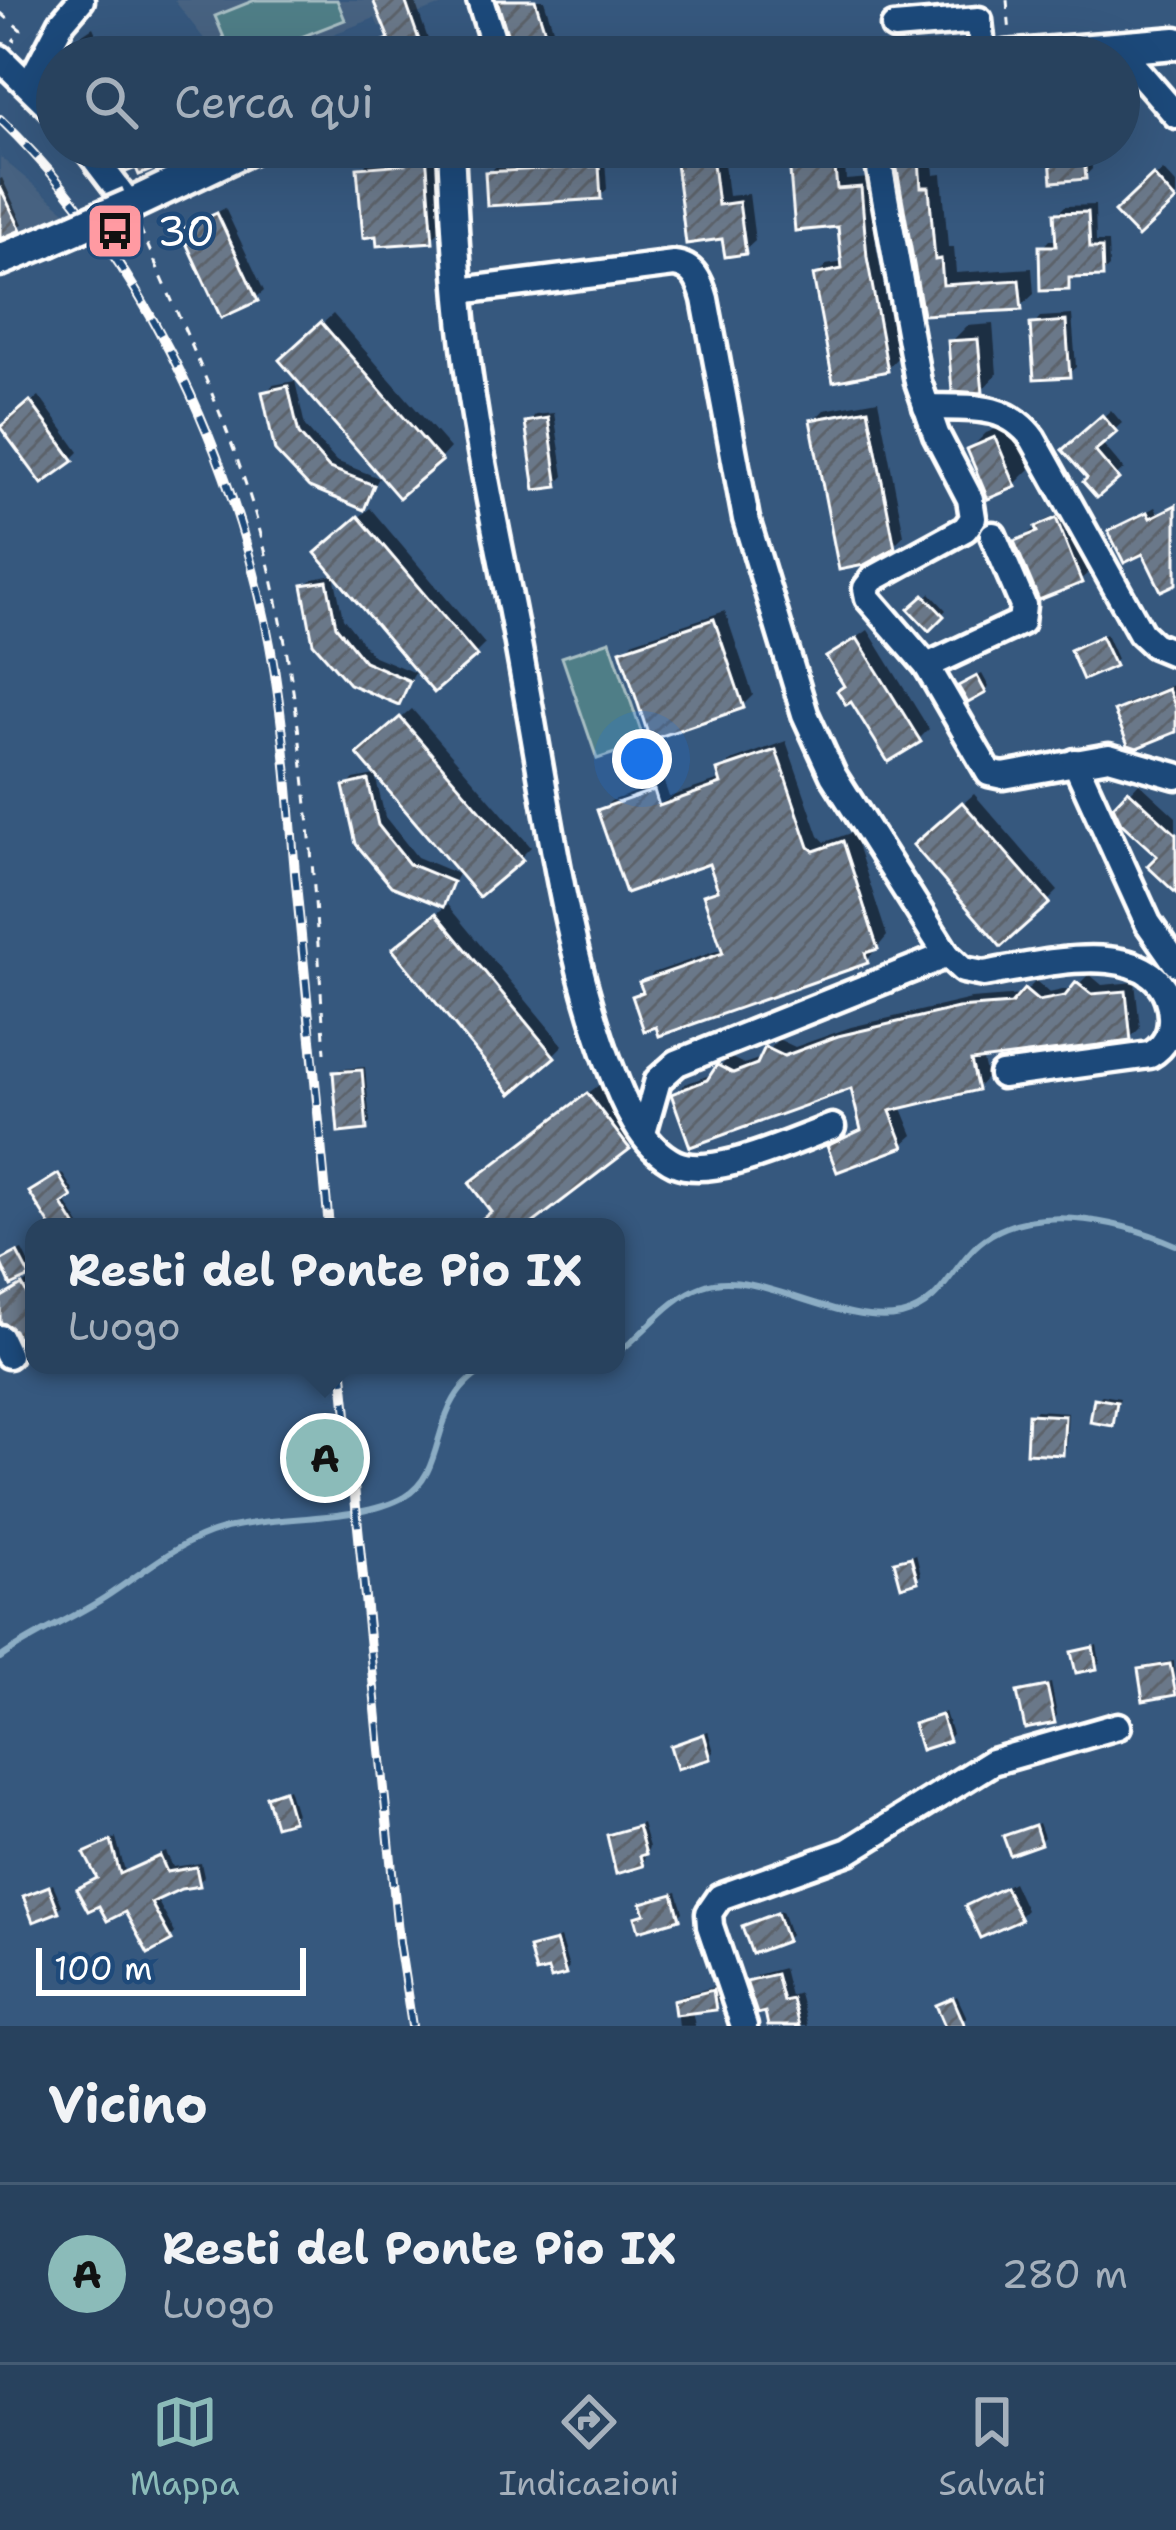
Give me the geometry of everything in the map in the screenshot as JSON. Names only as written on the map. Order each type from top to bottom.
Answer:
[{"type":"main road","points":[[1140,45],[1176,43]]},
{"type":"main road","points":[[0,260],[208,168]]},
{"type":"street","points":[[480,0],[491,36]]},
{"type":"street","points":[[56,36],[72,7]]},
{"type":"street","points":[[894,27],[979,20],[978,36]]},
{"type":"street","points":[[0,58],[36,92]]},
{"type":"street","points":[[29,85],[36,72]]},
{"type":"street","points":[[1140,74],[1176,116]]},
{"type":"street","points":[[102,168],[130,205]]},
{"type":"street","points":[[452,168],[472,397],[567,905],[608,1064],[643,1133],[668,1158],[699,1167],[745,1157],[832,1126]]},
{"type":"street","points":[[880,168],[912,358],[926,407],[970,499],[973,518],[965,530],[873,579],[866,593],[927,666],[989,772],[1003,776],[1115,758],[1176,776]]},
{"type":"street","points":[[460,291],[674,264],[697,276],[746,519],[805,714],[833,775],[947,955],[963,970],[984,974],[1108,958],[1142,970],[1166,997],[1170,1029],[1163,1045],[1150,1055],[1003,1075]]},
{"type":"street","points":[[926,407],[992,409],[1021,424],[1144,638],[1176,655]]},
{"type":"street","points":[[927,666],[1021,622],[1023,605],[993,536]]},
{"type":"street","points":[[1075,762],[1153,932],[1176,962]]},
{"type":"street","points":[[643,1133],[658,1080],[676,1063],[947,955]]},
{"type":"street","points":[[744,2026],[710,1926],[710,1913],[719,1898],[849,1851],[982,1766],[1118,1726]]},
{"type":"path","points":[[1007,0],[1009,21]]},
{"type":"path","points":[[0,58],[21,30],[1,13]]},
{"type":"path","points":[[130,205],[232,444],[270,573],[292,683],[305,786],[325,1053]]},
{"type":"shaded area","points":[[174,0],[457,0],[379,27],[375,18],[328,36],[202,36]]},
{"type":"shaded area","points":[[0,157],[70,215],[0,248]]},
{"type":"green space","points":[[255,0],[337,0],[345,20],[304,36],[223,36],[215,16]]},
{"type":"green space","points":[[610,641],[645,743],[597,759],[562,657]]},
{"type":"building","points":[[373,0],[405,0],[418,36],[388,36]]},
{"type":"building","points":[[497,0],[535,0],[546,36],[508,36]]},
{"type":"building","points":[[357,168],[427,168],[433,242],[377,246],[376,236],[363,238]]},
{"type":"building","points":[[599,168],[601,199],[487,206],[485,172]]},
{"type":"building","points":[[677,168],[714,168],[718,205],[739,202],[746,254],[725,257],[722,239],[686,244]]},
{"type":"building","points":[[790,168],[835,168],[837,189],[861,187],[867,257],[888,371],[833,382],[813,275],[842,269],[838,227],[795,231]]},
{"type":"building","points":[[897,168],[920,168],[921,187],[929,187],[935,260],[941,259],[943,285],[1019,280],[1022,310],[923,315]]},
{"type":"building","points":[[1051,168],[1085,168],[1086,179],[1052,182]]},
{"type":"building","points":[[1153,175],[1176,201],[1138,237],[1114,212]]},
{"type":"building","points":[[0,187],[21,230],[0,239]]},
{"type":"building","points":[[1088,212],[1090,248],[1102,248],[1103,277],[1069,278],[1069,290],[1040,291],[1039,246],[1056,246],[1054,213]]},
{"type":"building","points":[[217,213],[258,301],[221,318],[180,230]]},
{"type":"building","points":[[1066,321],[1070,377],[1034,379],[1030,324]]},
{"type":"building","points":[[321,322],[442,461],[399,498],[279,360]]},
{"type":"building","points":[[978,339],[983,393],[952,391],[948,341]]},
{"type":"building","points":[[288,386],[299,434],[329,468],[374,485],[364,510],[309,487],[275,451],[262,392]]},
{"type":"building","points":[[30,401],[74,461],[42,484],[0,427]]},
{"type":"building","points":[[868,409],[895,548],[864,565],[839,570],[810,420]]},
{"type":"building","points":[[1102,415],[1117,432],[1095,451],[1119,479],[1097,498],[1083,482],[1087,478],[1062,450]]},
{"type":"building","points":[[548,418],[558,487],[535,490],[525,422]]},
{"type":"building","points":[[995,437],[1016,487],[988,499],[967,449]]},
{"type":"building","points":[[1176,505],[1176,584],[1161,591],[1143,554],[1124,563],[1108,531],[1147,512],[1150,518]]},
{"type":"building","points":[[358,516],[477,656],[434,693],[315,553]]},
{"type":"building","points":[[1056,518],[1082,583],[1039,600],[1014,541]]},
{"type":"building","points":[[327,581],[336,626],[364,661],[410,681],[399,705],[349,684],[313,643],[302,585]]},
{"type":"building","points":[[924,595],[944,616],[929,631],[908,609]]},
{"type":"building","points":[[714,619],[744,708],[650,740],[620,650]]},
{"type":"building","points":[[1101,636],[1115,666],[1083,680],[1070,650]]},
{"type":"building","points":[[857,638],[921,742],[888,762],[851,702],[846,705],[837,691],[844,686],[826,657]]},
{"type":"building","points":[[977,676],[986,693],[968,703],[958,686]]},
{"type":"building","points":[[1168,689],[1176,708],[1176,732],[1137,748],[1128,745],[1114,711]]},
{"type":"building","points":[[400,717],[523,860],[479,897],[357,754]]},
{"type":"building","points":[[776,750],[809,847],[814,851],[843,841],[878,949],[865,953],[868,963],[659,1036],[656,1027],[644,1031],[632,996],[643,992],[639,982],[723,953],[703,895],[718,890],[709,864],[626,893],[597,810],[654,790],[659,806],[721,784],[717,770]]},
{"type":"building","points":[[368,780],[378,825],[409,864],[453,882],[443,907],[391,886],[356,844],[343,786]]},
{"type":"building","points":[[1128,790],[1176,834],[1176,893],[1147,866],[1157,856],[1121,823],[1113,806]]},
{"type":"building","points":[[962,802],[1050,903],[1001,947],[913,845]]},
{"type":"building","points":[[436,913],[555,1057],[511,1094],[392,949]]},
{"type":"building","points":[[1076,982],[1091,994],[1126,991],[1131,1041],[971,1061],[978,1090],[890,1111],[904,1147],[837,1172],[827,1146],[861,1130],[851,1089],[690,1147],[671,1094],[707,1080],[717,1065],[733,1073],[757,1064],[765,1047],[784,1056],[838,1036],[958,1008],[1011,1004],[1024,989],[1038,1001],[1065,996]]},
{"type":"building","points":[[362,1070],[367,1130],[338,1133],[333,1072]]},
{"type":"building","points":[[587,1093],[630,1149],[540,1218],[483,1218],[491,1212],[469,1183]]},
{"type":"building","points":[[58,1174],[72,1197],[62,1204],[71,1218],[45,1218],[29,1192]]},
{"type":"building","points":[[17,1252],[25,1279],[11,1286],[0,1261]]},
{"type":"building","points":[[22,1285],[25,1290],[24,1351],[14,1330],[0,1322],[0,1298]]},
{"type":"building","points":[[1094,1398],[1117,1402],[1113,1426],[1090,1422]]},
{"type":"building","points":[[1028,1414],[1065,1416],[1063,1455],[1026,1453]]},
{"type":"building","points":[[911,1557],[918,1582],[901,1587],[894,1561]]},
{"type":"building","points":[[1093,1647],[1097,1669],[1076,1673],[1071,1652]]},
{"type":"building","points":[[1170,1664],[1176,1695],[1143,1701],[1138,1669]]},
{"type":"building","points":[[1047,1686],[1055,1723],[1025,1729],[1017,1692]]},
{"type":"building","points":[[941,1715],[949,1741],[921,1750],[913,1724]]},
{"type":"building","points":[[704,1734],[711,1759],[677,1769],[670,1746]]},
{"type":"building","points":[[284,1790],[293,1821],[275,1826],[266,1796]]},
{"type":"building","points":[[1035,1825],[1041,1844],[1010,1855],[1003,1836]]},
{"type":"building","points":[[638,1826],[646,1854],[640,1856],[643,1866],[616,1874],[607,1835]]},
{"type":"building","points":[[111,1841],[120,1874],[160,1856],[167,1872],[196,1867],[200,1886],[151,1903],[172,1941],[148,1954],[125,1912],[107,1921],[99,1906],[88,1911],[76,1889],[97,1878],[84,1853]]},
{"type":"building","points":[[49,1886],[59,1912],[33,1922],[23,1896]]},
{"type":"building","points":[[1005,1887],[1021,1920],[980,1938],[965,1906]]},
{"type":"building","points":[[673,1894],[680,1919],[639,1931],[635,1917],[645,1914],[641,1903]]},
{"type":"building","points":[[777,1913],[787,1941],[752,1954],[742,1926]]},
{"type":"building","points":[[556,1941],[566,1975],[551,1979],[548,1970],[536,1973],[529,1948]]},
{"type":"building","points":[[776,1974],[783,2001],[792,1999],[799,2026],[768,2026],[765,2012],[757,2014],[746,1981]]},
{"type":"building","points":[[713,1990],[716,2010],[675,2015],[673,2000]]},
{"type":"building","points":[[953,1998],[965,2026],[945,2026],[936,2005]]},
{"type":"waterway","points":[[625,1346],[678,1299],[724,1282],[877,1317],[914,1311],[934,1296],[974,1248],[1019,1223],[1045,1219],[1100,1222],[1176,1245]]},
{"type":"waterway","points":[[0,1658],[206,1535],[244,1525],[365,1511],[404,1497],[429,1469],[456,1395],[479,1374]]},
{"type":"railway","points":[[0,119],[36,157]]},
{"type":"railway","points":[[46,168],[93,227],[169,350],[200,415],[248,551],[281,714],[328,1218]]},
{"type":"railway","points":[[343,1374],[399,1942],[412,2026]]},
{"type":"place","name":"30","points":[[115,231]]},
{"type":"place","name":"Resti del Ponte Pio IX","points":[[325,1458]]}]
